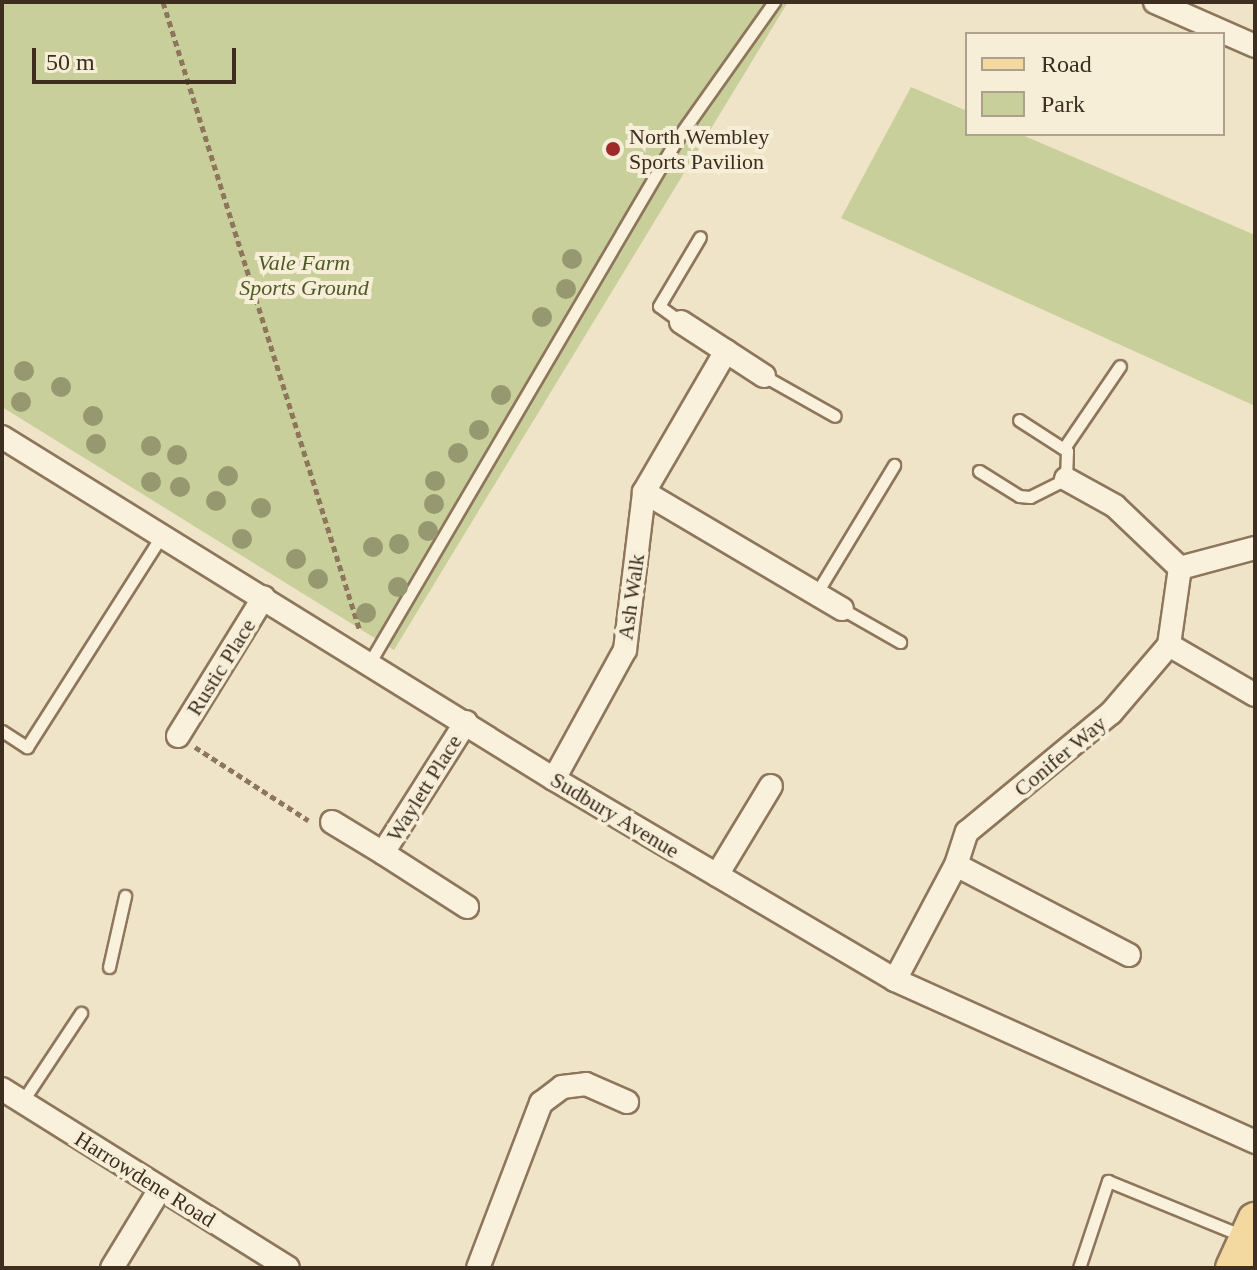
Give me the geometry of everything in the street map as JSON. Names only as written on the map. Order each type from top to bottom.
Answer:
[{"type":"street","points":[[1155,2],[1223,32]]},
{"type":"street","points":[[1225,33],[1255,46]]},
{"type":"street","points":[[681,322],[764,376]]},
{"type":"street","name":"Ash Walk","points":[[554,779],[625,650],[644,492],[726,351]]},
{"type":"street","name":"Sudbury Avenue","points":[[2,437],[370,662],[554,779],[895,980],[1255,1142]]},
{"type":"street","points":[[1066,479],[1115,506],[1180,568]]},
{"type":"street","points":[[644,492],[842,609]]},
{"type":"street","points":[[1180,568],[1255,548]]},
{"type":"street","points":[[1180,568],[1169,645],[1255,695]]},
{"type":"street","name":"Rustic Place","points":[[178,736],[264,597]]},
{"type":"street","name":"Conifer Way","points":[[895,980],[956,865],[967,832],[1111,713],[1169,645]]},
{"type":"street","name":"Waylett Place","points":[[383,853],[466,722]]},
{"type":"street","points":[[717,875],[771,786]]},
{"type":"street","name":"Waylett Place","points":[[332,822],[467,907]]},
{"type":"street","points":[[956,865],[1129,955]]},
{"type":"street","points":[[478,1268],[541,1103],[562,1087],[586,1084],[627,1102]]},
{"type":"street","name":"Harrowdene Road","points":[[2,1089],[288,1268]]},
{"type":"street","points":[[112,1268],[160,1189]]},
{"type":"lane","points":[[370,662],[677,139],[774,2]]},
{"type":"lane","points":[[681,322],[659,306],[700,237]]},
{"type":"lane","points":[[979,471],[1019,496],[1030,497],[1066,479],[1064,448],[1120,366]]},
{"type":"lane","points":[[764,376],[835,416]]},
{"type":"lane","points":[[1019,420],[1064,448]]},
{"type":"lane","points":[[816,594],[894,465]]},
{"type":"lane","points":[[2,731],[27,747],[162,535]]},
{"type":"lane","points":[[842,609],[900,642]]},
{"type":"lane","points":[[109,967],[125,896]]},
{"type":"lane","points":[[22,1102],[81,1013]]},
{"type":"lane","points":[[1079,1268],[1108,1181],[1245,1242]]},
{"type":"path","points":[[163,2],[370,662]]},
{"type":"path","points":[[178,736],[317,826],[332,822]]},
{"type":"green space","name":"Vale Farm Sports Ground","points":[[2,2],[788,2],[394,650],[2,407]]},
{"type":"green space","points":[[911,87],[965,110],[965,136],[1025,136],[1255,235],[1255,406],[841,218]]},
{"type":"place","name":"North Wembley Sports Pavilion","points":[[613,149]]}]
